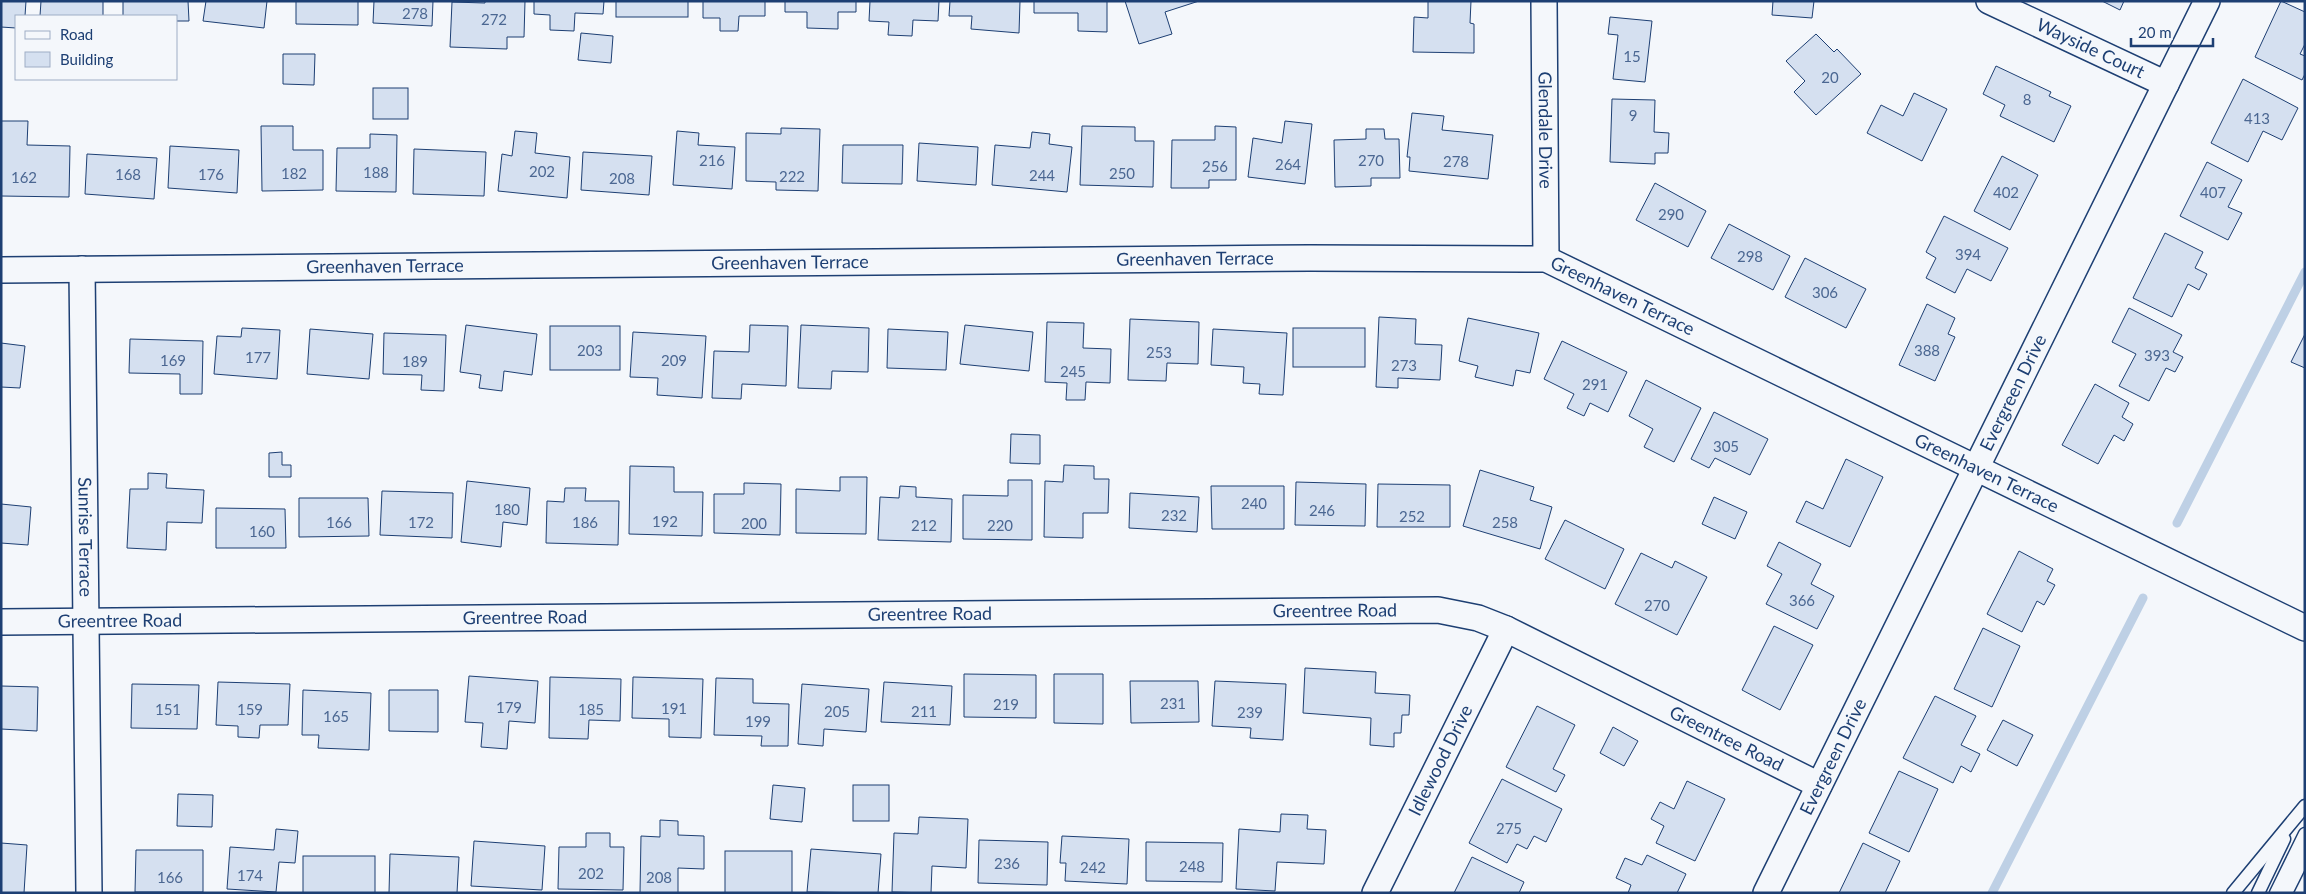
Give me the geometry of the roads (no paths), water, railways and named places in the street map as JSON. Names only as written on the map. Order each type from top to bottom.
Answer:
[{"type":"street","name":"Glendale Drive","points":[[1544,1],[1546,259]]},
{"type":"street","name":"Wayside Court","points":[[1989,1],[2166,84]]},
{"type":"street","name":"Evergreen Drive","points":[[1766,893],[2207,1]]},
{"type":"street","name":"Greenhaven Terrace","points":[[1,270],[1300,258],[1546,259],[2305,628]]},
{"type":"street","name":"Sunrise Terrace","points":[[82,270],[89,893]]},
{"type":"street","name":"Greentree Road","points":[[1,622],[1438,610],[1478,618],[1506,629],[1819,785]]},
{"type":"street","name":"Idlewood Drive","points":[[1375,893],[1506,629]]},
{"type":"lane","points":[[2233,893],[2305,806]]},
{"type":"lane","points":[[2258,893],[2293,821]]},
{"type":"lane","points":[[2276,893],[2305,834]]},
{"type":"lane","points":[[2286,893],[2305,855]]},
{"type":"lane","points":[[2238,893],[2246,877]]},
{"type":"waterway","points":[[2177,523],[2305,272]]},
{"type":"waterway","points":[[1992,893],[2143,598]]}]
